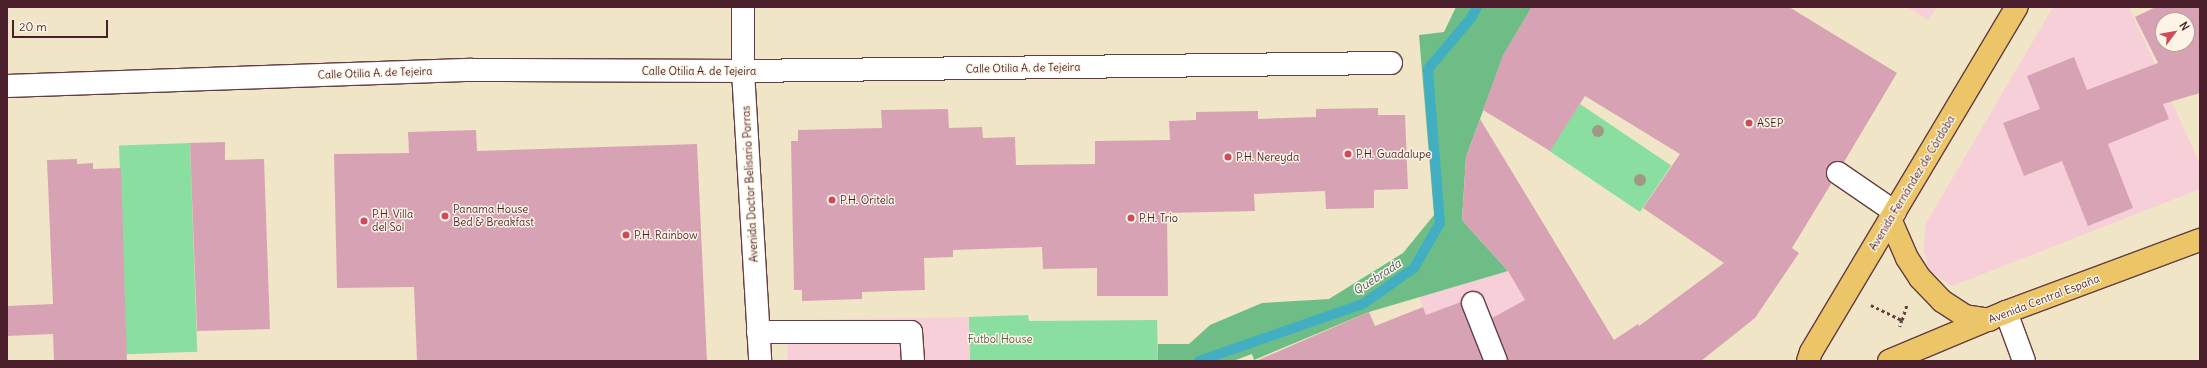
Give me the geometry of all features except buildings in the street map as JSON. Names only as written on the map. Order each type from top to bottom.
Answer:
[{"type":"main road","name":"Avenida Fernández de Córdoba","points":[[1808,361],[1811,352],[2017,7]]},
{"type":"main road","points":[[1893,216],[1907,258],[1920,278],[1942,301],[1965,316],[1998,316]]},
{"type":"main road","name":"Avenida Central España","points":[[1896,358],[1998,316],[2200,240]]},
{"type":"street","name":"Avenida Doctor Belisario Porras","points":[[743,7],[743,71],[760,361]]},
{"type":"street","name":"Calle Otilia A. de Tejeira","points":[[7,86],[472,70],[743,71],[1390,63]]},
{"type":"street","points":[[1838,173],[1893,216]]},
{"type":"street","points":[[1473,303],[1496,361]]},
{"type":"street","points":[[1998,316],[2024,361]]},
{"type":"street","points":[[758,332],[911,332],[913,361]]},
{"type":"path","points":[[1846,294],[1902,320],[1896,340],[1896,358]]},
{"type":"shaded area","points":[[1907,7],[1937,7],[1928,20]]},
{"type":"shaded area","points":[[2053,7],[2129,7],[2200,164],[2200,189],[1952,286],[1929,271],[1924,251],[1925,225]]},
{"type":"shaded area","points":[[1508,271],[1562,361],[1446,361],[1419,297]]},
{"type":"shaded area","points":[[969,317],[970,361],[788,361],[787,320]]},
{"type":"green space","points":[[1456,7],[1532,7],[1504,54],[1466,157],[1462,220],[1508,271],[1369,312],[1254,360],[1252,354],[1233,361],[1158,361],[1158,344],[1189,344],[1210,325],[1262,303],[1329,299],[1403,253],[1434,215],[1419,35],[1444,32]]},
{"type":"green space","points":[[1580,104],[1671,166],[1640,212],[1549,150]]},
{"type":"green space","points":[[190,143],[197,352],[126,354],[119,145]]},
{"type":"green space","name":"Futbol House","points":[[1028,315],[1029,321],[1157,320],[1158,361],[970,361],[969,317]]},
{"type":"waterway","name":"Quebrada","points":[[1199,361],[1363,304],[1414,268],[1440,223],[1428,69],[1471,18],[1477,7]]},
{"type":"place","name":"ASEP","points":[[1749,123]]},
{"type":"place","name":"P.H. Guadalupe","points":[[1348,154]]},
{"type":"place","name":"P.H. Nereyda","points":[[1228,157]]},
{"type":"place","name":"P.H. Oritela","points":[[832,200]]},
{"type":"place","name":"Panama House Bed & Breakfast","points":[[445,216]]},
{"type":"place","name":"P.H. Trio","points":[[1131,218]]},
{"type":"place","name":"P.H. Villa del Sol","points":[[364,221]]},
{"type":"place","name":"P.H. Rainbow","points":[[626,235]]}]
